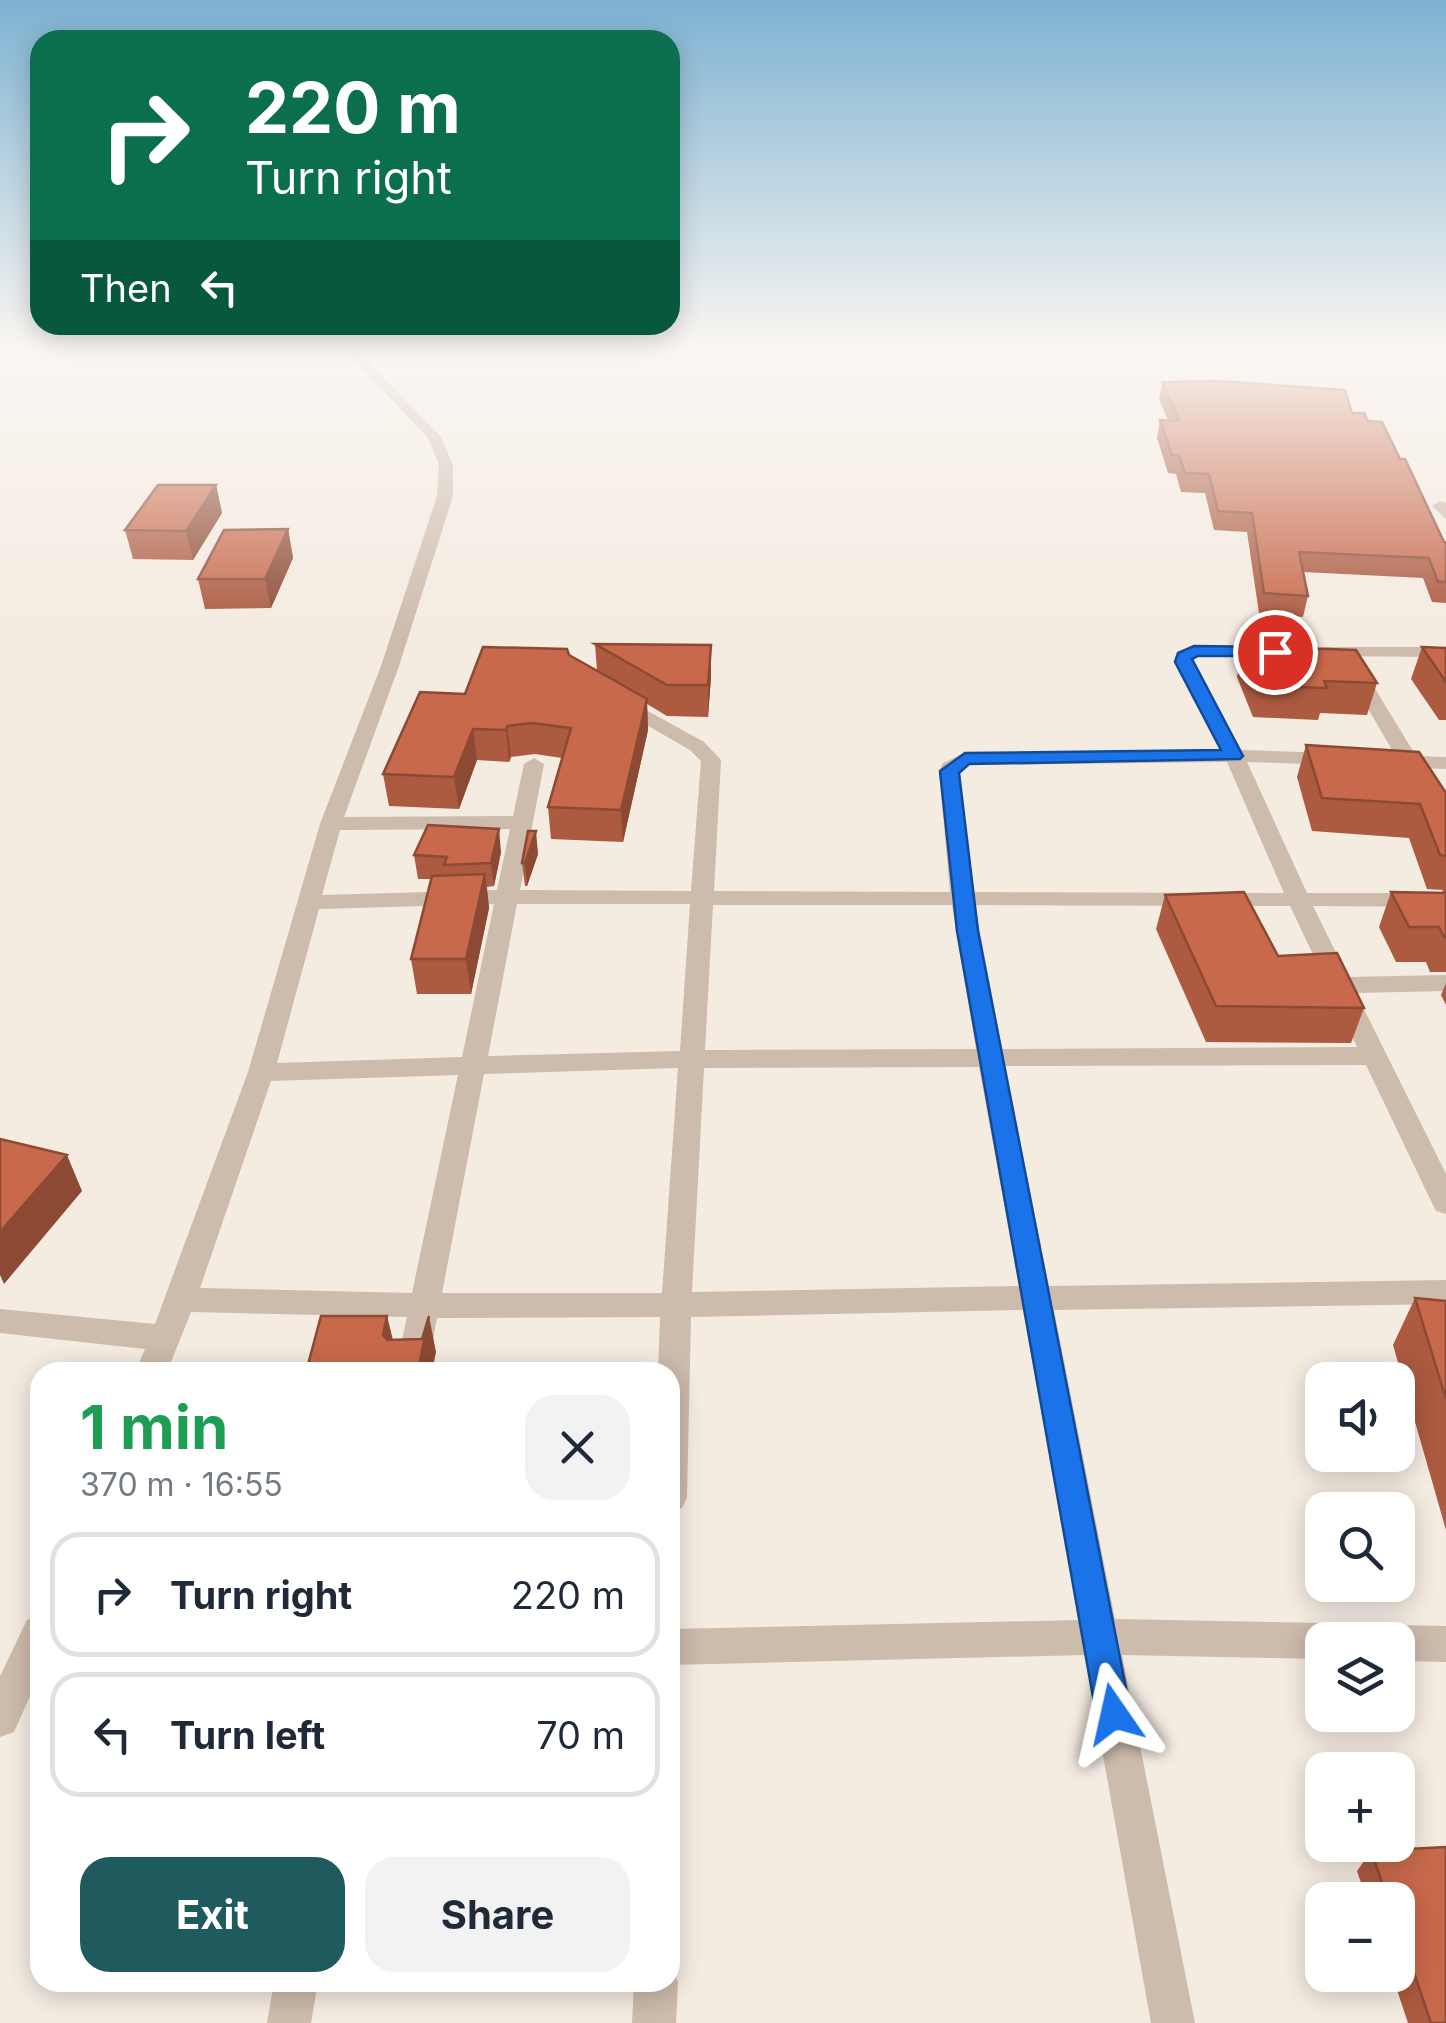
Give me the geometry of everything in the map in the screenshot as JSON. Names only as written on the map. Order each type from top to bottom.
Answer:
[{"type":"street","points":[[155,1362],[260,1072],[331,824],[390,666],[445,496],[446,478],[438,444]]},
{"type":"street","points":[[1446,652],[1188,652],[1183,662],[1234,756],[1298,901],[1446,1203]]},
{"type":"street","points":[[1343,652],[1446,824]]},
{"type":"street","points":[[597,688],[697,746],[711,760],[674,1362]]},
{"type":"street","points":[[1173,2023],[1034,1299],[962,899],[949,771],[965,758],[1234,756],[1446,763]]},
{"type":"street","points":[[413,1362],[519,822],[534,764]]},
{"type":"street","points":[[331,824],[519,822]]},
{"type":"street","points":[[308,902],[504,897],[1446,900]]},
{"type":"street","points":[[1340,985],[1446,984]]},
{"type":"street","points":[[260,1072],[472,1062],[1374,1056]]},
{"type":"street","points":[[180,1300],[676,1307],[1232,1292],[1446,1292]]},
{"type":"street","points":[[0,1321],[166,1338]]},
{"type":"street","points":[[680,1647],[1099,1637],[1305,1642]]},
{"type":"street","points":[[1415,1643],[1446,1644]]},
{"type":"street","points":[[0,1718],[30,1654]]},
{"type":"street","points":[[288,2023],[294,1992]]},
{"type":"street","points":[[654,2023],[656,1992]]},
{"type":"building","points":[[1168,444],[1393,444],[1400,459],[1405,459],[1446,543],[1446,582],[1438,582],[1429,558],[1299,552],[1308,596],[1264,593],[1252,513],[1218,511],[1209,474],[1185,473],[1179,455],[1172,455]]},
{"type":"building","points":[[158,485],[216,485],[186,531],[125,530]]},
{"type":"building","points":[[288,529],[265,579],[198,579],[224,530]]},
{"type":"building","points":[[595,644],[711,645],[708,685],[667,685]]},
{"type":"building","points":[[1245,646],[1356,650],[1377,683],[1324,681],[1327,688],[1261,686]]},
{"type":"building","points":[[483,647],[567,649],[569,655],[647,699],[621,810],[548,807],[571,728],[532,723],[507,726],[506,730],[473,729],[454,777],[383,774],[420,692],[465,694]]},
{"type":"building","points":[[1422,647],[1446,648],[1446,682]]},
{"type":"building","points":[[1306,745],[1419,752],[1446,793],[1446,856],[1440,855],[1420,804],[1322,798]]},
{"type":"building","points":[[428,825],[499,829],[491,863],[444,865],[447,857],[414,855]]},
{"type":"building","points":[[528,831],[536,831],[522,863]]},
{"type":"building","points":[[485,874],[466,959],[411,959],[432,876]]},
{"type":"building","points":[[1244,892],[1278,956],[1337,953],[1364,1008],[1216,1006],[1165,895]]},
{"type":"building","points":[[1391,892],[1446,893],[1446,937],[1439,927],[1409,927]]},
{"type":"building","points":[[0,1139],[67,1155],[0,1232]]},
{"type":"building","points":[[1415,1298],[1446,1301],[1446,1399]]},
{"type":"building","points":[[321,1316],[387,1316],[383,1335],[387,1340],[422,1339],[429,1316],[420,1362],[309,1362]]},
{"type":"building","points":[[1446,1847],[1446,2023],[1431,2023],[1415,1976],[1415,1882],[1382,1882],[1375,1862],[1415,1862],[1415,1849]]},
{"type":"route","points":[[1114,1714],[962,899],[949,771],[965,758],[1234,756],[1183,662],[1184,657],[1194,650],[1275,652]]}]
